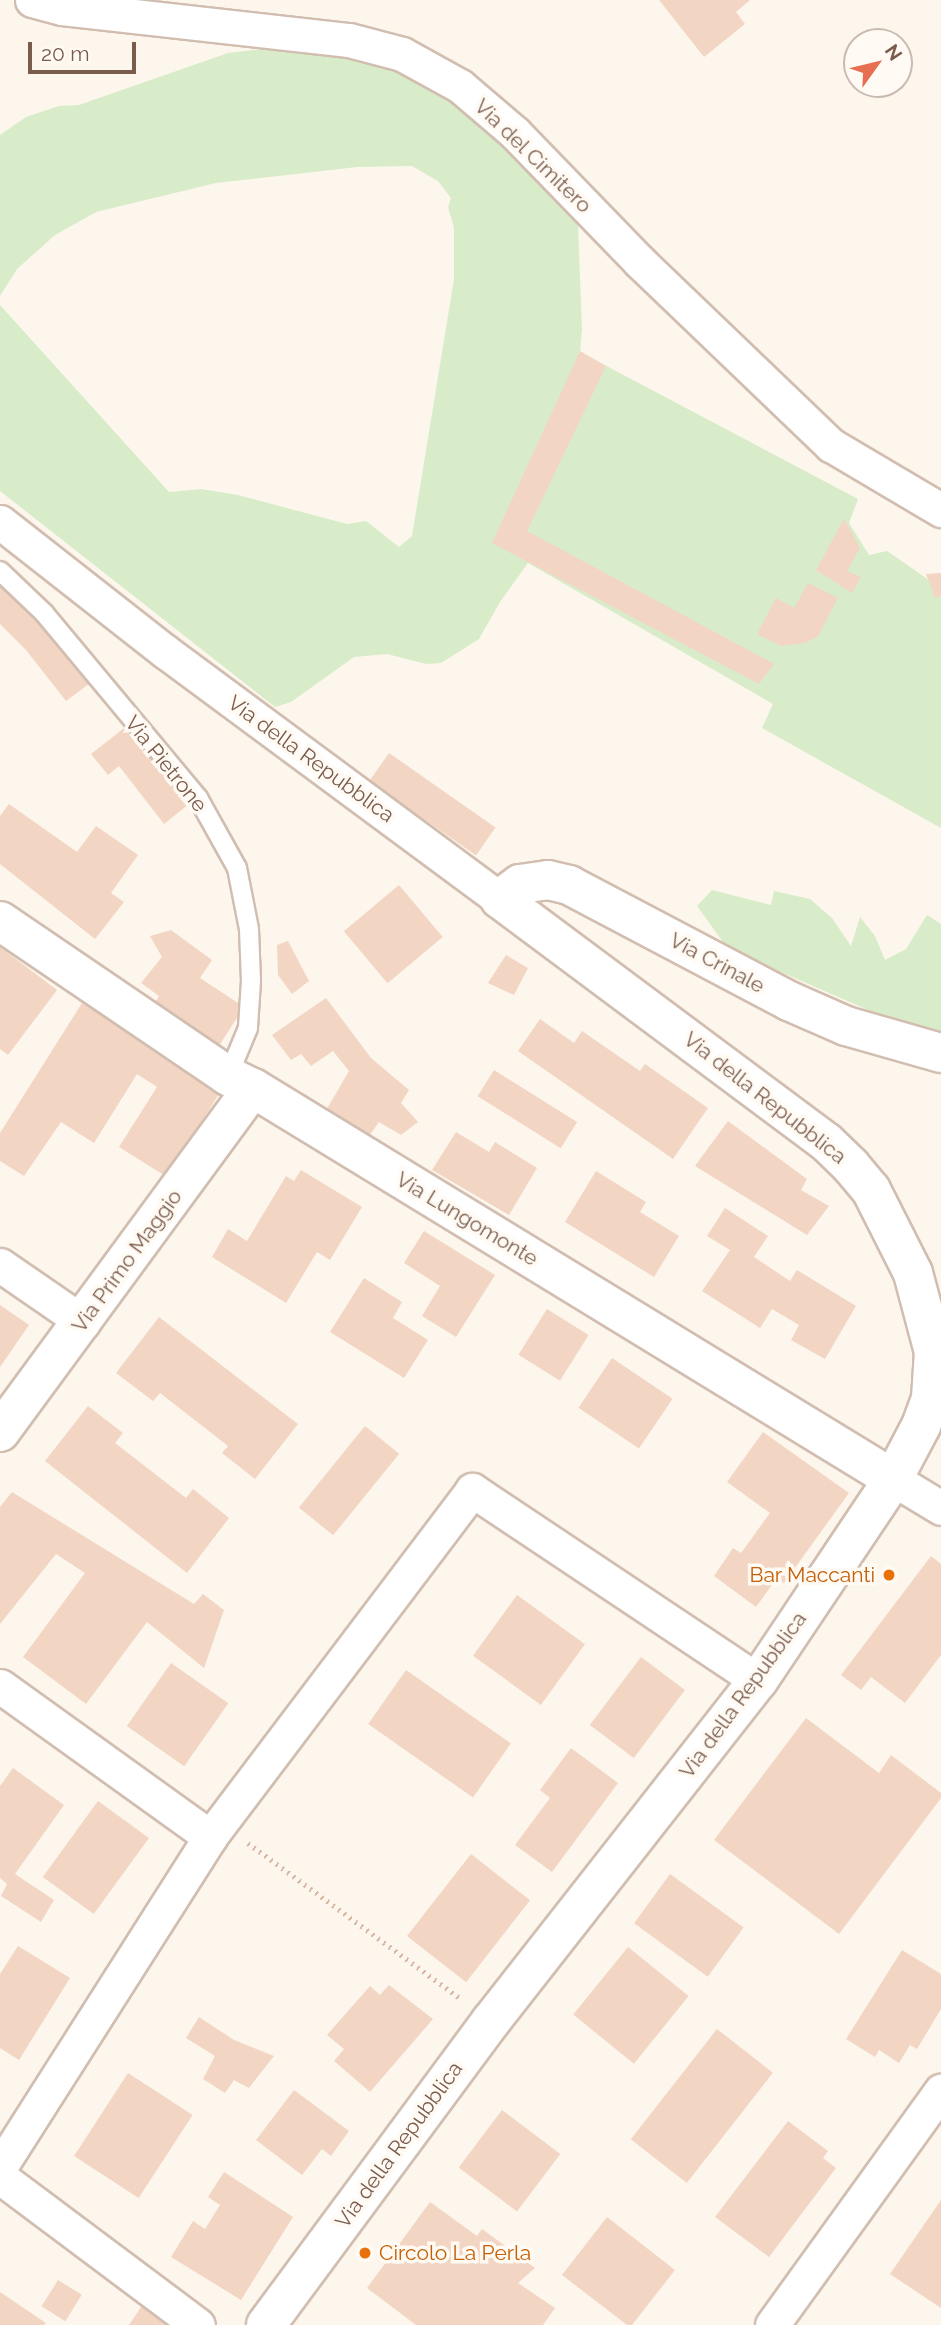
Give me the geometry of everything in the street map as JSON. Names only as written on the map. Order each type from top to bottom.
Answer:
[{"type":"street","name":"Via del Cimitero","points":[[32,0],[62,8],[349,40],[401,54],[460,86],[515,133],[640,262],[831,445],[941,510]]},
{"type":"street","name":"Via della Repubblica","points":[[0,522],[166,652],[826,1142],[871,1190],[913,1273],[934,1352],[931,1398],[921,1426],[893,1479],[758,1681],[491,2021],[266,2325]]},
{"type":"street","name":"Via Crinale","points":[[500,899],[520,884],[548,880],[569,885],[789,1001],[846,1026],[941,1053]]},
{"type":"street","name":"Via Lungomonte","points":[[0,920],[241,1082],[941,1508]]},
{"type":"street","name":"Via Primo Maggio","points":[[0,1432],[83,1322],[241,1082]]},
{"type":"street","points":[[0,1265],[83,1322]]},
{"type":"street","points":[[0,2167],[216,1831],[472,1490],[758,1681]]},
{"type":"street","points":[[0,1686],[216,1831]]},
{"type":"street","points":[[772,2325],[941,2091]]},
{"type":"street","points":[[0,2177],[198,2325]]},
{"type":"lane","name":"Via Pietrone","points":[[0,571],[44,613],[198,797],[237,868],[249,929],[251,981],[241,1082]]},
{"type":"path","points":[[216,1831],[491,2021]]},
{"type":"green space","points":[[305,44],[396,63],[436,85],[562,201],[578,225],[582,329],[580,352],[858,499],[849,523],[869,555],[887,551],[929,580],[941,577],[941,828],[762,728],[773,704],[528,563],[500,602],[479,639],[441,663],[426,664],[387,654],[354,657],[291,702],[275,707],[0,491],[0,305],[169,492],[201,489],[238,495],[347,524],[366,521],[399,547],[412,536],[454,279],[454,228],[448,207],[451,198],[438,181],[412,166],[357,167],[216,183],[96,212],[55,235],[17,269],[0,296],[0,135],[26,117],[59,106],[79,105],[228,53]]},
{"type":"green space","points":[[712,890],[771,905],[774,891],[810,899],[832,918],[851,946],[860,917],[875,936],[885,960],[906,949],[927,915],[941,924],[941,1032],[907,1027],[728,949],[697,906]]},
{"type":"building","points":[[659,0],[750,0],[736,12],[745,24],[704,57]]},
{"type":"building","points":[[580,351],[606,366],[527,531],[774,664],[759,684],[492,543]]},
{"type":"building","points":[[844,519],[860,548],[847,571],[861,577],[852,593],[816,570]]},
{"type":"building","points":[[941,573],[941,596],[935,598],[926,574]]},
{"type":"building","points":[[0,578],[39,616],[93,681],[66,701],[26,650],[0,624]]},
{"type":"building","points":[[808,583],[838,598],[818,636],[805,643],[781,646],[757,634],[776,598],[794,608]]},
{"type":"building","points":[[128,725],[189,804],[164,824],[119,766],[108,775],[91,754]]},
{"type":"building","points":[[389,753],[495,828],[476,855],[369,781]]},
{"type":"building","points":[[9,804],[77,852],[96,826],[138,855],[111,893],[124,902],[95,939],[0,864],[0,816]]},
{"type":"building","points":[[399,885],[443,937],[388,983],[344,931]]},
{"type":"building","points":[[171,930],[212,960],[200,978],[244,1007],[217,1049],[153,1006],[159,996],[141,983],[162,957],[150,936]]},
{"type":"building","points":[[288,941],[309,981],[292,994],[278,975],[277,945]]},
{"type":"building","points":[[0,947],[57,990],[8,1055],[0,1049]]},
{"type":"building","points":[[506,955],[528,968],[514,995],[488,983]]},
{"type":"building","points":[[326,998],[371,1058],[409,1090],[401,1103],[418,1122],[401,1135],[379,1122],[367,1139],[324,1114],[349,1071],[333,1051],[311,1066],[301,1054],[291,1060],[272,1035]]},
{"type":"building","points":[[82,1003],[222,1089],[167,1177],[119,1147],[157,1087],[137,1074],[94,1143],[61,1122],[24,1176],[0,1161],[0,1133]]},
{"type":"building","points":[[540,1019],[574,1043],[582,1031],[640,1071],[645,1064],[708,1108],[673,1159],[518,1051]]},
{"type":"building","points":[[494,1070],[577,1122],[561,1148],[478,1096]]},
{"type":"building","points":[[728,1121],[807,1179],[801,1190],[829,1206],[807,1235],[695,1166]]},
{"type":"building","points":[[456,1132],[489,1152],[495,1142],[537,1168],[509,1215],[432,1170]]},
{"type":"building","points":[[301,1170],[362,1207],[330,1260],[317,1252],[286,1303],[212,1257],[228,1229],[247,1241],[286,1176],[294,1181]]},
{"type":"building","points":[[596,1171],[646,1202],[640,1212],[679,1236],[654,1277],[565,1222]]},
{"type":"building","points":[[725,1208],[768,1236],[754,1257],[790,1281],[797,1270],[856,1306],[825,1359],[791,1340],[799,1325],[772,1309],[760,1328],[702,1291],[730,1250],[707,1236]]},
{"type":"building","points":[[424,1231],[495,1275],[456,1337],[422,1316],[440,1286],[404,1263]]},
{"type":"building","points":[[364,1278],[402,1302],[393,1318],[428,1340],[404,1378],[330,1332]]},
{"type":"building","points":[[0,1305],[29,1325],[0,1367]]},
{"type":"building","points":[[547,1309],[589,1335],[560,1381],[518,1355]]},
{"type":"building","points":[[159,1317],[298,1424],[255,1479],[222,1453],[228,1446],[160,1393],[153,1401],[116,1373]]},
{"type":"building","points":[[612,1358],[673,1399],[639,1449],[578,1408]]},
{"type":"building","points":[[88,1406],[123,1433],[115,1443],[186,1498],[193,1489],[229,1518],[187,1573],[45,1461]]},
{"type":"building","points":[[365,1426],[399,1454],[333,1535],[299,1508]]},
{"type":"building","points":[[763,1432],[849,1493],[784,1583],[777,1578],[756,1607],[714,1576],[733,1548],[741,1553],[770,1513],[727,1482]]},
{"type":"building","points":[[12,1492],[194,1604],[203,1594],[224,1610],[204,1668],[147,1622],[86,1704],[23,1657],[85,1573],[56,1554],[0,1624],[0,1507]]},
{"type":"building","points":[[931,1556],[941,1564],[941,1655],[905,1703],[871,1677],[861,1690],[841,1675]]},
{"type":"building","points":[[517,1595],[585,1644],[541,1705],[473,1656]]},
{"type":"building","points":[[641,1657],[685,1690],[634,1758],[590,1725]]},
{"type":"building","points":[[171,1663],[228,1703],[184,1766],[127,1726]]},
{"type":"building","points":[[406,1670],[511,1743],[473,1797],[368,1724]]},
{"type":"building","points":[[806,1718],[879,1773],[891,1755],[941,1793],[941,1798],[839,1934],[714,1840]]},
{"type":"building","points":[[571,1748],[618,1783],[552,1872],[515,1845],[550,1798],[540,1790]]},
{"type":"building","points":[[13,1768],[64,1805],[15,1874],[54,1900],[41,1922],[1,1896],[7,1884],[0,1878],[0,1786]]},
{"type":"building","points":[[98,1801],[149,1838],[94,1914],[43,1877]]},
{"type":"building","points":[[471,1854],[530,1900],[466,1982],[407,1936]]},
{"type":"building","points":[[670,1874],[744,1927],[708,1977],[634,1923]]},
{"type":"building","points":[[18,1946],[70,1978],[19,2060],[0,2048],[0,1974]]},
{"type":"building","points":[[628,1947],[689,1996],[634,2064],[573,2015]]},
{"type":"building","points":[[902,1950],[941,1974],[941,2009],[917,2049],[910,2045],[899,2063],[879,2050],[875,2057],[846,2039]]},
{"type":"building","points":[[389,1985],[433,2019],[370,2092],[334,2061],[344,2049],[327,2035],[370,1986],[380,1995]]},
{"type":"building","points":[[199,2017],[234,2040],[274,2056],[249,2088],[234,2080],[225,2093],[203,2079],[215,2056],[186,2038]]},
{"type":"building","points":[[717,2029],[773,2073],[687,2183],[631,2139]]},
{"type":"building","points":[[128,2073],[193,2115],[139,2198],[74,2156]]},
{"type":"building","points":[[294,2090],[349,2131],[331,2156],[322,2149],[302,2175],[256,2140]]},
{"type":"building","points":[[502,2110],[560,2154],[517,2211],[459,2168]]},
{"type":"building","points":[[788,2121],[828,2151],[823,2158],[836,2168],[769,2257],[715,2217]]},
{"type":"building","points":[[224,2172],[293,2217],[241,2300],[171,2257],[193,2221],[205,2229],[220,2205],[208,2197]]},
{"type":"building","points":[[941,2200],[941,2308],[890,2274]]},
{"type":"building","points":[[430,2202],[477,2236],[482,2229],[535,2268],[518,2283],[555,2308],[543,2325],[416,2325],[367,2288]]},
{"type":"building","points":[[607,2217],[675,2270],[632,2325],[627,2325],[562,2275]]},
{"type":"building","points":[[58,2280],[82,2295],[65,2321],[42,2306]]},
{"type":"building","points":[[0,2292],[46,2323],[0,2325]]},
{"type":"building","points":[[143,2304],[175,2325],[129,2325]]},
{"type":"place","name":"Bar Maccanti","points":[[889,1575]]},
{"type":"place","name":"Circolo La Perla","points":[[365,2253]]}]
